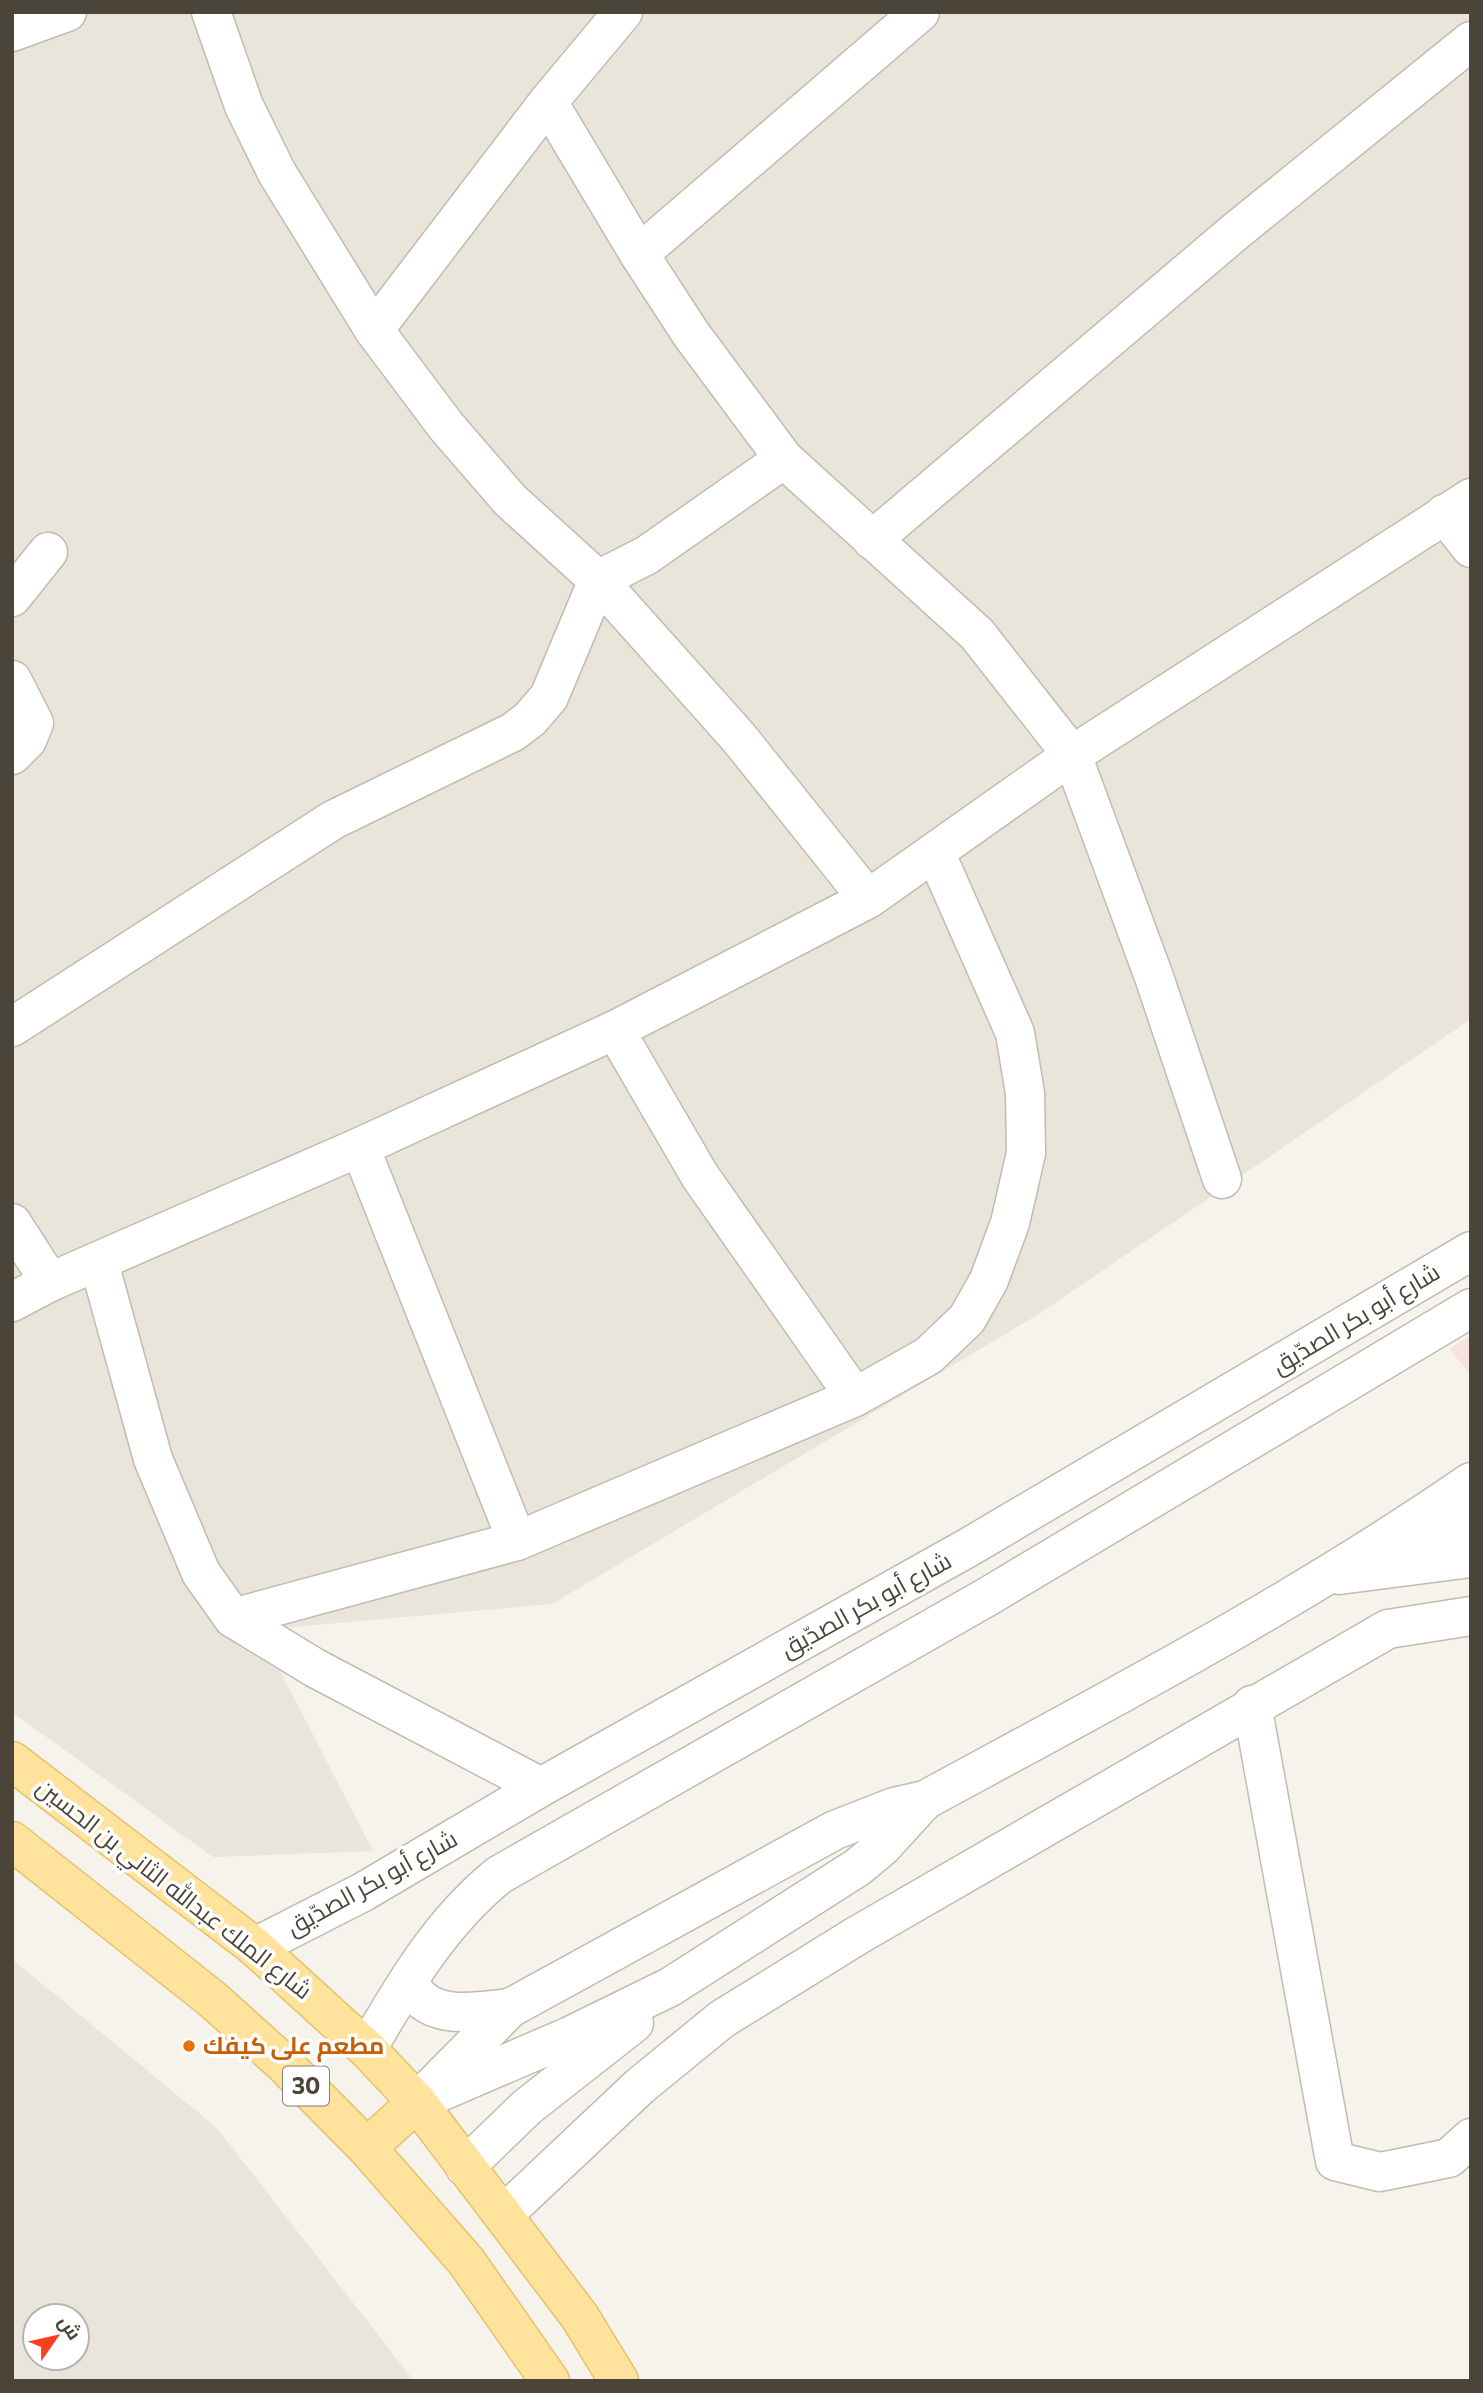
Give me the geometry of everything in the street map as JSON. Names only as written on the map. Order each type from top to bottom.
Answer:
[{"type":"main road","name":"شارع الملك عبدالله الثاني بن الحسين","points":[[12,1761],[255,1947],[367,2049],[417,2102],[503,2215],[580,2318],[619,2381]]},
{"type":"main road","name":"30","points":[[12,1841],[212,1999],[283,2063],[367,2148],[466,2261],[550,2381]]},
{"type":"main road","points":[[367,2148],[417,2102]]},
{"type":"street","points":[[12,32],[67,12]]},
{"type":"street","points":[[211,12],[244,106],[277,173],[374,330],[446,426],[510,500],[598,580],[739,738],[867,899]]},
{"type":"street","points":[[374,330],[548,102],[623,12]]},
{"type":"street","points":[[639,254],[920,12]]},
{"type":"street","points":[[872,540],[1236,232],[1471,41]]},
{"type":"street","points":[[548,102],[639,254],[730,389],[784,459],[977,634],[1072,755],[1154,977],[1222,1179]]},
{"type":"street","points":[[12,1027],[333,820],[513,732],[530,719],[549,697],[598,580],[647,555],[784,459]]},
{"type":"street","points":[[12,1302],[50,1282],[99,1263],[360,1147],[615,1030],[867,899],[1072,755],[1457,506],[1471,548]]},
{"type":"street","points":[[12,597],[48,552]]},
{"type":"street","points":[[12,680],[34,723],[27,740],[12,755]]},
{"type":"street","points":[[233,1618],[517,1541],[855,1397],[928,1356],[967,1319],[989,1280],[1010,1223],[1026,1153],[1025,1093],[1015,1033],[935,852]]},
{"type":"street","points":[[615,1030],[700,1176],[855,1397]]},
{"type":"street","points":[[360,1147],[517,1541]]},
{"type":"street","points":[[12,1223],[50,1282]]},
{"type":"street","name":"شارع أبو بكر الصدّيق","points":[[255,1947],[363,1892],[541,1787],[969,1547],[1471,1251]]},
{"type":"street","points":[[99,1263],[153,1459],[201,1573],[233,1618],[315,1668],[541,1787]]},
{"type":"street","name":"شارع أبو بكر الصدّيق","points":[[367,2049],[430,1946],[462,1908],[499,1875],[987,1597],[1471,1308]]},
{"type":"street","points":[[417,2102],[510,2008],[835,1830],[894,1807],[925,1800],[1203,1650],[1383,1542],[1471,1482]]},
{"type":"street","points":[[1383,1542],[1471,1522]]},
{"type":"street","points":[[1326,1577],[1471,1558]]},
{"type":"street","points":[[503,2215],[639,2086],[722,2019],[858,1935],[1252,1705],[1388,1629],[1471,1616]]},
{"type":"street","points":[[1252,1705],[1335,2161],[1380,2172],[1449,2158],[1471,2138]]},
{"type":"street","points":[[417,2102],[570,2036],[670,1987],[858,1867],[897,1832],[925,1800]]},
{"type":"street","points":[[408,1982],[415,1997],[440,2011],[469,2012],[510,2008]]},
{"type":"street","points":[[465,2166],[527,2106],[624,2032],[670,1987]]},
{"type":"shaded area","points":[[12,12],[1471,12],[1471,1019],[1039,1314],[552,1604],[259,1630],[373,1851],[213,1857],[12,1712]]},
{"type":"shaded area","points":[[1471,1335],[1471,1375],[1449,1349]]},
{"type":"shaded area","points":[[12,1959],[217,2128],[414,2381],[12,2381]]},
{"type":"place","name":"مطعم على كيفك","points":[[189,2046]]}]
